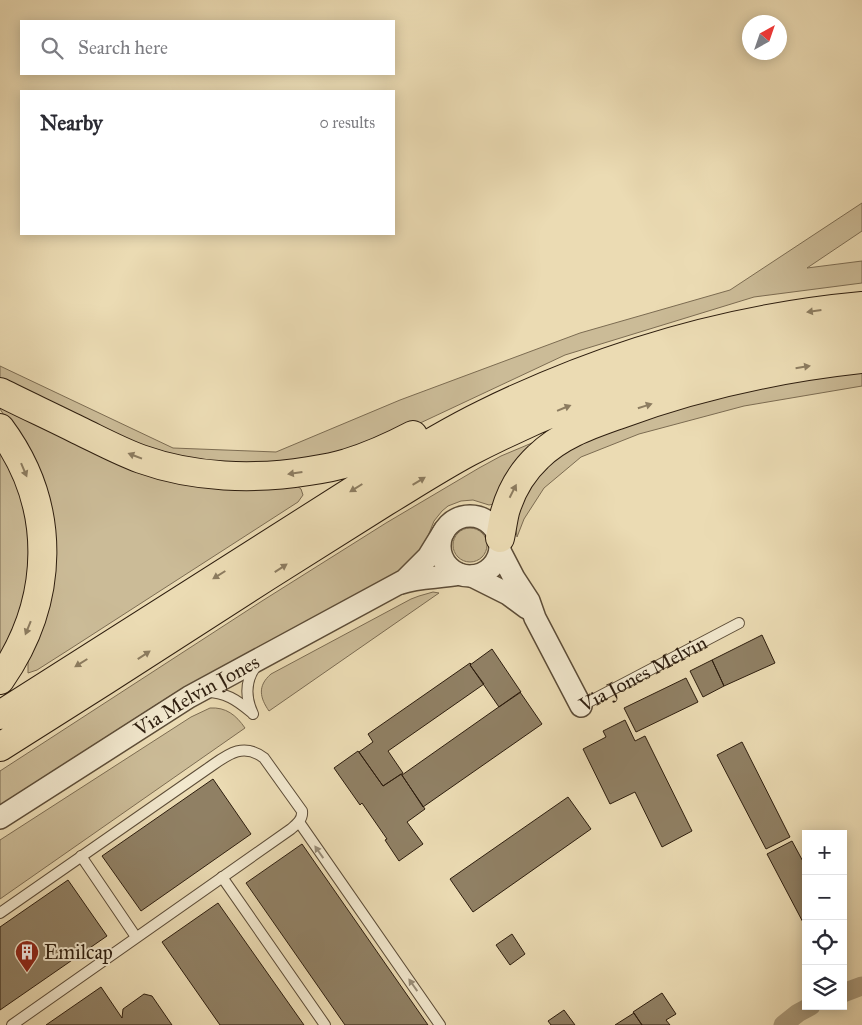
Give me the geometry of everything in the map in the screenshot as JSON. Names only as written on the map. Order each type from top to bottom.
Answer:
[{"type":"highway","points":[[0,715],[364,483],[485,413],[609,362],[698,334],[770,318],[862,306]]},
{"type":"highway","points":[[0,747],[415,484],[467,454],[520,427],[619,388],[698,363],[799,341],[862,333]]},
{"type":"highway","points":[[0,392],[111,446],[150,462],[178,469],[216,474],[273,475],[345,464],[395,444],[473,405],[542,375],[584,361],[652,348]]},
{"type":"highway","points":[[500,544],[508,501],[522,476],[544,451],[568,435],[624,412],[716,385],[799,367],[862,359]]},
{"type":"highway","points":[[0,428],[19,459],[31,488],[40,521],[42,548],[41,578],[34,611],[18,650],[0,680]]},
{"type":"highway","points":[[0,762],[74,714],[86,703],[99,686],[112,676]]},
{"type":"street","name":"Via Jones Melvin","points":[[535,618],[529,610],[508,594],[448,566],[442,555],[440,543],[444,531],[452,522],[458,518],[476,516],[488,521],[497,531],[500,544],[514,578],[529,601],[535,618],[581,706]]},
{"type":"street","name":"Via Melvin Jones","points":[[401,583],[428,557],[444,531]]},
{"type":"street","points":[[465,575],[479,575],[490,568],[498,558],[500,544]]},
{"type":"street","name":"Via Melvin Jones","points":[[0,818],[189,697],[401,583],[410,580],[465,575]]},
{"type":"lane","name":"Via Jones Melvin","points":[[581,706],[739,623]]},
{"type":"lane","points":[[189,697],[200,692],[216,692],[235,699],[253,714],[247,700],[246,690],[249,680],[258,664],[275,650]]},
{"type":"lane","points":[[0,913],[222,758],[238,751],[255,752],[267,761],[302,811],[302,817],[299,822],[291,829],[12,1025]]},
{"type":"lane","points":[[299,822],[440,1025]]},
{"type":"lane","points":[[81,856],[136,938]]},
{"type":"lane","points":[[222,877],[325,1025]]},
{"type":"shaded area","points":[[862,203],[862,231],[807,268],[862,261],[862,283],[754,297],[565,355],[384,440],[280,466],[157,457],[0,385],[0,366],[173,448],[276,452],[400,400],[580,333],[730,290]]},
{"type":"shaded area","points":[[862,372],[862,386],[744,406],[639,434],[581,457],[544,488],[524,519],[517,537],[516,509],[550,463],[570,447],[610,428],[756,387]]},
{"type":"shaded area","points":[[0,404],[27,417],[297,486],[301,489],[303,495],[298,502],[37,670],[28,673],[28,660],[41,619],[17,435],[0,409]]},
{"type":"shaded area","points":[[551,435],[494,504],[489,505],[473,500],[461,501],[448,506],[442,511],[434,521],[415,562],[173,694],[0,805],[0,771],[386,523],[501,456]]},
{"type":"shaded area","points":[[0,443],[26,501],[33,576],[0,662]]},
{"type":"shaded area","points":[[470,528],[477,529],[482,533],[486,538],[486,552],[482,557],[477,561],[470,562],[463,561],[458,557],[454,552],[453,545],[454,538],[458,533],[463,529]]},
{"type":"shaded area","points":[[433,592],[439,593],[269,711],[261,692],[264,683],[271,674],[411,599]]},
{"type":"shaded area","points":[[210,708],[226,710],[238,719],[245,728],[0,899],[0,840],[191,717]]},
{"type":"building","points":[[762,635],[775,663],[724,686],[712,660]]},
{"type":"building","points":[[492,649],[521,692],[499,707],[470,665]]},
{"type":"building","points":[[712,660],[724,686],[703,697],[690,671]]},
{"type":"building","points":[[470,663],[484,684],[388,751],[403,773],[383,786],[359,752],[373,742],[368,734]]},
{"type":"building","points":[[686,678],[698,702],[636,732],[624,708]]},
{"type":"building","points":[[520,692],[542,724],[423,807],[402,775]]},
{"type":"building","points":[[625,720],[635,741],[645,736],[692,831],[662,847],[635,792],[610,804],[583,749],[606,737],[603,731]]},
{"type":"building","points":[[742,742],[790,837],[766,849],[717,755]]},
{"type":"building","points":[[358,751],[383,786],[401,774],[425,809],[407,822],[423,844],[399,861],[385,840],[387,839],[362,803],[360,805],[334,768]]},
{"type":"building","points":[[213,779],[251,834],[141,911],[102,856]]},
{"type":"building","points":[[568,797],[591,829],[473,912],[450,879]]},
{"type":"building","points":[[792,841],[802,860],[802,920],[767,854]]},
{"type":"building","points":[[302,844],[428,1025],[345,1025],[246,883]]},
{"type":"building","name":"Emilcap","points":[[68,880],[107,936],[0,1010],[0,927]]},
{"type":"building","points":[[218,903],[304,1025],[220,1025],[162,942]]},
{"type":"building","points":[[512,934],[525,954],[510,965],[496,945]]},
{"type":"building","points":[[101,987],[122,1018],[123,1009],[144,994],[152,996],[172,1025],[46,1025]]},
{"type":"building","points":[[662,993],[676,1014],[666,1020],[670,1025],[642,1025],[633,1012]]},
{"type":"building","points":[[564,1010],[575,1025],[551,1025],[548,1021]]},
{"type":"building","points":[[634,1013],[642,1025],[615,1025]]},
{"type":"waterway","points":[[847,992],[862,986]]},
{"type":"waterway","points":[[783,1025],[804,1010]]},
{"type":"place","name":"Emilcap","points":[[27,973]]}]
